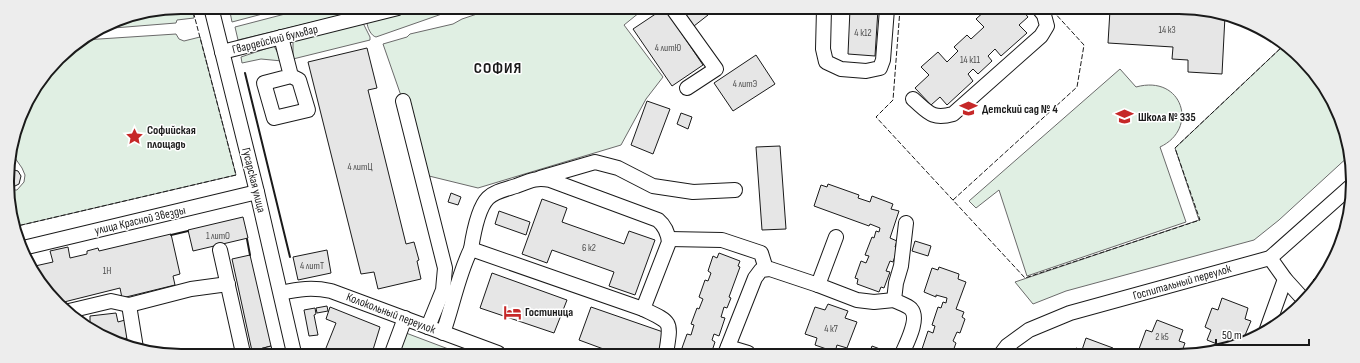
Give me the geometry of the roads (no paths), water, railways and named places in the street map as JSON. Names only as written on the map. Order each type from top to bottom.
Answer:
[{"type":"street","name":"Гусарская улица","points":[[213,14],[257,192],[293,349]]},
{"type":"street","name":"Гвардейский бульвар","points":[[222,52],[374,14]]},
{"type":"street","points":[[677,14],[716,69],[687,88]]},
{"type":"street","points":[[824,14],[823,49],[826,62],[841,69],[866,71],[880,68],[884,60],[887,14]]},
{"type":"street","points":[[913,99],[932,115],[942,117],[953,114],[1041,36],[1046,26],[1043,14]]},
{"type":"street","points":[[281,37],[292,76]]},
{"type":"street","points":[[403,101],[445,268],[443,290],[428,327]]},
{"type":"street","points":[[443,333],[464,264],[471,249],[474,233],[483,206],[488,198],[494,194],[531,180],[595,162],[618,168],[653,186],[694,192],[734,190]]},
{"type":"street","points":[[540,178],[550,180],[658,220],[663,224],[669,242],[643,309]]},
{"type":"street","name":"Госпитальный переулок","points":[[1004,349],[1029,330],[1070,313],[1270,258],[1346,191]]},
{"type":"street","name":"улица Красной Звезды","points":[[27,247],[257,192]]},
{"type":"street","points":[[894,300],[896,283],[901,266],[906,223]]},
{"type":"street","points":[[818,285],[836,237]]},
{"type":"street","points":[[669,239],[722,240],[761,253],[766,269]]},
{"type":"street","points":[[471,249],[643,309],[665,320],[670,330],[667,349]]},
{"type":"street","points":[[220,250],[242,349]]},
{"type":"street","points":[[1270,258],[1301,296]]},
{"type":"street","points":[[727,349],[755,278],[761,270],[770,269],[857,300],[874,302],[894,300],[911,309],[914,316],[913,326],[904,349]]},
{"type":"street","points":[[1270,322],[1285,278]]},
{"type":"street","points":[[74,310],[111,301],[129,305],[191,289],[228,284]]},
{"type":"street","name":"Колокольный переулок","points":[[281,293],[304,288],[318,288],[331,291],[487,349]]},
{"type":"street","points":[[129,305],[135,342]]},
{"type":"street","points":[[393,349],[405,318]]},
{"type":"place","name":"Детский сад № 4","points":[[969,109]]},
{"type":"place","name":"Школа № 335","points":[[1125,117]]},
{"type":"place","name":"Софийская площадь","points":[[134,137]]},
{"type":"place","name":"Гостиница","points":[[512,312]]},
{"type":"district","name":"СОФИЯ","points":[[498,67]]}]
